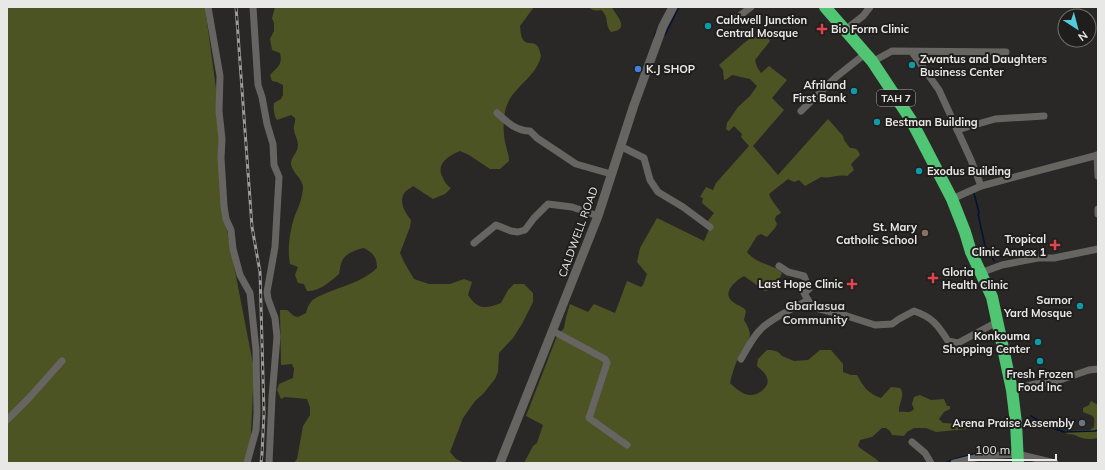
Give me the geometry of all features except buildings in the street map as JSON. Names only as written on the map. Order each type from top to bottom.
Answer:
[{"type":"highway","name":"TAH 7","points":[[825,7],[869,58],[911,120],[952,199],[980,273],[992,298],[1012,390],[1018,458]]},
{"type":"main road","name":"CALDWELL ROAD","points":[[500,463],[598,216],[620,146],[663,26],[674,7]]},
{"type":"street","points":[[208,7],[220,76],[219,111],[222,139],[221,158],[224,206],[226,219],[231,230],[232,249],[240,275],[250,293],[256,350],[256,430],[247,463]]},
{"type":"street","points":[[253,7],[258,85],[262,97],[266,124],[272,144],[274,165],[279,177],[275,247],[267,292],[275,318],[277,337],[269,463]]},
{"type":"street","points":[[738,17],[751,7]]},
{"type":"street","points":[[845,30],[863,16],[870,7]]},
{"type":"street","points":[[801,111],[836,76],[869,58],[892,52],[1006,52]]},
{"type":"street","points":[[912,52],[939,90],[971,160],[981,186]]},
{"type":"street","points":[[497,114],[514,127],[522,131],[530,131],[542,142],[576,164],[611,174]]},
{"type":"street","points":[[957,130],[995,119],[1044,116]]},
{"type":"street","points":[[620,146],[644,158],[650,180],[658,192],[683,207],[710,227]]},
{"type":"street","points":[[952,199],[981,186],[1097,155],[1098,176]]},
{"type":"street","points":[[474,243],[496,225],[511,231],[518,232],[525,230],[548,204],[572,207],[598,216]]},
{"type":"street","points":[[1098,209],[1098,214]]},
{"type":"street","points":[[980,273],[1002,265],[1038,258],[1054,258],[1098,249]]},
{"type":"street","points":[[778,266],[788,272],[804,276],[809,289],[804,293],[812,307],[875,325],[892,324],[914,311],[924,314],[934,322],[948,341],[958,343],[997,322]]},
{"type":"street","points":[[741,359],[761,328],[808,300]]},
{"type":"street","points":[[552,331],[605,359],[607,363],[589,418],[628,445]]},
{"type":"street","points":[[7,420],[62,361]]},
{"type":"street","points":[[1012,390],[1035,384],[1054,382],[1089,370],[1098,369]]},
{"type":"street","points":[[912,442],[925,453],[931,463]]},
{"type":"street","points":[[954,463],[984,456],[1018,458],[1055,463]]},
{"type":"green space","points":[[7,7],[205,7],[219,111],[220,194],[254,369],[250,454],[247,463],[7,463]]},
{"type":"green space","points":[[275,7],[534,7],[520,26],[521,33],[525,42],[537,46],[541,56],[534,71],[507,104],[504,116],[504,138],[509,161],[500,169],[490,169],[469,155],[460,151],[447,158],[442,165],[441,173],[445,183],[451,188],[445,194],[433,199],[413,186],[405,192],[402,199],[403,207],[411,220],[410,227],[400,253],[414,279],[429,284],[450,284],[464,279],[472,282],[468,295],[475,303],[482,307],[501,303],[508,290],[514,284],[524,284],[533,293],[533,302],[522,324],[513,338],[499,353],[498,372],[495,379],[483,394],[475,401],[463,418],[450,452],[456,459],[465,463],[294,463],[297,459],[303,426],[310,415],[310,407],[307,399],[285,397],[281,399],[277,390],[279,384],[293,378],[294,369],[292,364],[281,365],[280,310],[287,310],[294,316],[298,317],[306,313],[309,304],[315,298],[359,280],[377,268],[375,258],[370,252],[364,248],[357,250],[351,252],[344,258],[339,274],[332,280],[316,290],[307,291],[304,284],[298,283],[295,275],[298,267],[290,264],[290,233],[301,199],[303,185],[293,170],[291,164],[298,147],[294,128],[295,118],[291,115],[277,120],[274,112],[274,103],[281,99],[283,95],[283,85],[272,81],[270,75],[279,66],[281,60],[280,53],[272,50],[270,39],[274,31],[274,23],[272,18]]},
{"type":"green space","points":[[589,7],[612,7],[620,21],[620,28],[611,32],[604,13],[601,10],[597,11]]},
{"type":"green space","points":[[764,35],[767,36],[770,41],[755,60],[757,67],[761,73],[769,66],[787,80],[772,98],[784,110],[753,146],[778,175],[828,119],[843,136],[850,148],[856,149],[860,155],[851,164],[854,170],[847,176],[821,177],[805,186],[799,180],[794,182],[788,179],[769,194],[781,213],[776,216],[775,220],[777,224],[767,237],[761,234],[757,236],[747,252],[760,262],[774,267],[782,273],[771,289],[765,291],[744,276],[733,284],[729,291],[728,295],[730,299],[746,311],[744,320],[748,326],[750,336],[736,362],[730,383],[736,389],[749,395],[756,394],[765,388],[768,381],[767,378],[757,366],[758,359],[767,350],[778,352],[782,356],[794,361],[808,360],[820,350],[831,350],[843,364],[843,372],[851,375],[857,375],[869,392],[881,398],[891,387],[900,388],[902,391],[902,397],[899,412],[912,411],[914,409],[912,404],[914,397],[920,395],[931,400],[944,399],[947,406],[950,406],[950,409],[944,412],[939,419],[943,423],[960,424],[966,422],[981,425],[988,419],[994,426],[987,428],[967,427],[967,429],[936,432],[926,428],[914,428],[907,432],[904,436],[892,435],[886,428],[882,428],[872,437],[860,440],[858,446],[880,463],[524,463],[533,446],[537,443],[543,425],[526,416],[557,336],[564,328],[570,304],[588,312],[594,304],[615,313],[627,281],[641,287],[643,285],[647,274],[637,262],[640,248],[657,218],[704,241],[711,225],[707,222],[714,213],[702,203],[703,198],[700,197],[706,187],[713,190],[716,183],[749,146],[741,137],[742,134],[734,126],[729,131],[726,129],[727,123],[738,107],[750,96],[757,86],[750,79],[732,75],[724,80],[723,70],[719,65],[751,38]]},
{"type":"green space","points":[[1091,401],[1098,405],[1098,438],[1086,439],[1065,433],[1065,431],[1090,430],[1094,427],[1093,416],[1083,412],[1083,408],[1089,405]]},
{"type":"waterway","points":[[665,35],[679,7]]},
{"type":"waterway","points":[[654,37],[656,32]]},
{"type":"waterway","points":[[974,193],[985,246],[994,261]]},
{"type":"waterway","points":[[1031,416],[1050,427],[1064,432],[1098,430]]},
{"type":"waterway","points":[[982,427],[988,427],[1011,420]]},
{"type":"waterway","points":[[997,452],[1009,450]]},
{"type":"waterway","points":[[945,463],[979,453]]},
{"type":"railway","points":[[236,7],[252,227],[260,272],[264,413],[261,463]]},
{"type":"place","name":"Caldwell Junction Central Mosque","points":[[708,26]]},
{"type":"place","name":"Bio Form Clinic","points":[[822,29]]},
{"type":"place","name":"Zwantus and Daughters Business Center","points":[[912,65]]},
{"type":"place","name":"K.J SHOP","points":[[638,69]]},
{"type":"place","name":"Afriland First Bank","points":[[854,91]]},
{"type":"place","name":"Bestman Building","points":[[877,122]]},
{"type":"place","name":"Exodus Building","points":[[919,171]]},
{"type":"place","name":"St. Mary Catholic School","points":[[925,233]]},
{"type":"place","name":"Tropical Clinic Annex 1","points":[[1055,245]]},
{"type":"place","name":"Gloria Health Clinic","points":[[933,278]]},
{"type":"place","name":"Last Hope Clinic","points":[[852,284]]},
{"type":"place","name":"Sarnor Yard Mosque","points":[[1080,306]]},
{"type":"place","name":"Konkouma Shopping Center","points":[[1038,342]]},
{"type":"place","name":"Fresh Frozen Food Inc","points":[[1040,361]]},
{"type":"place","name":"Arena Praise Assembly","points":[[1082,423]]},
{"type":"district","name":"Gbarlasua Community","points":[[815,313]]}]
